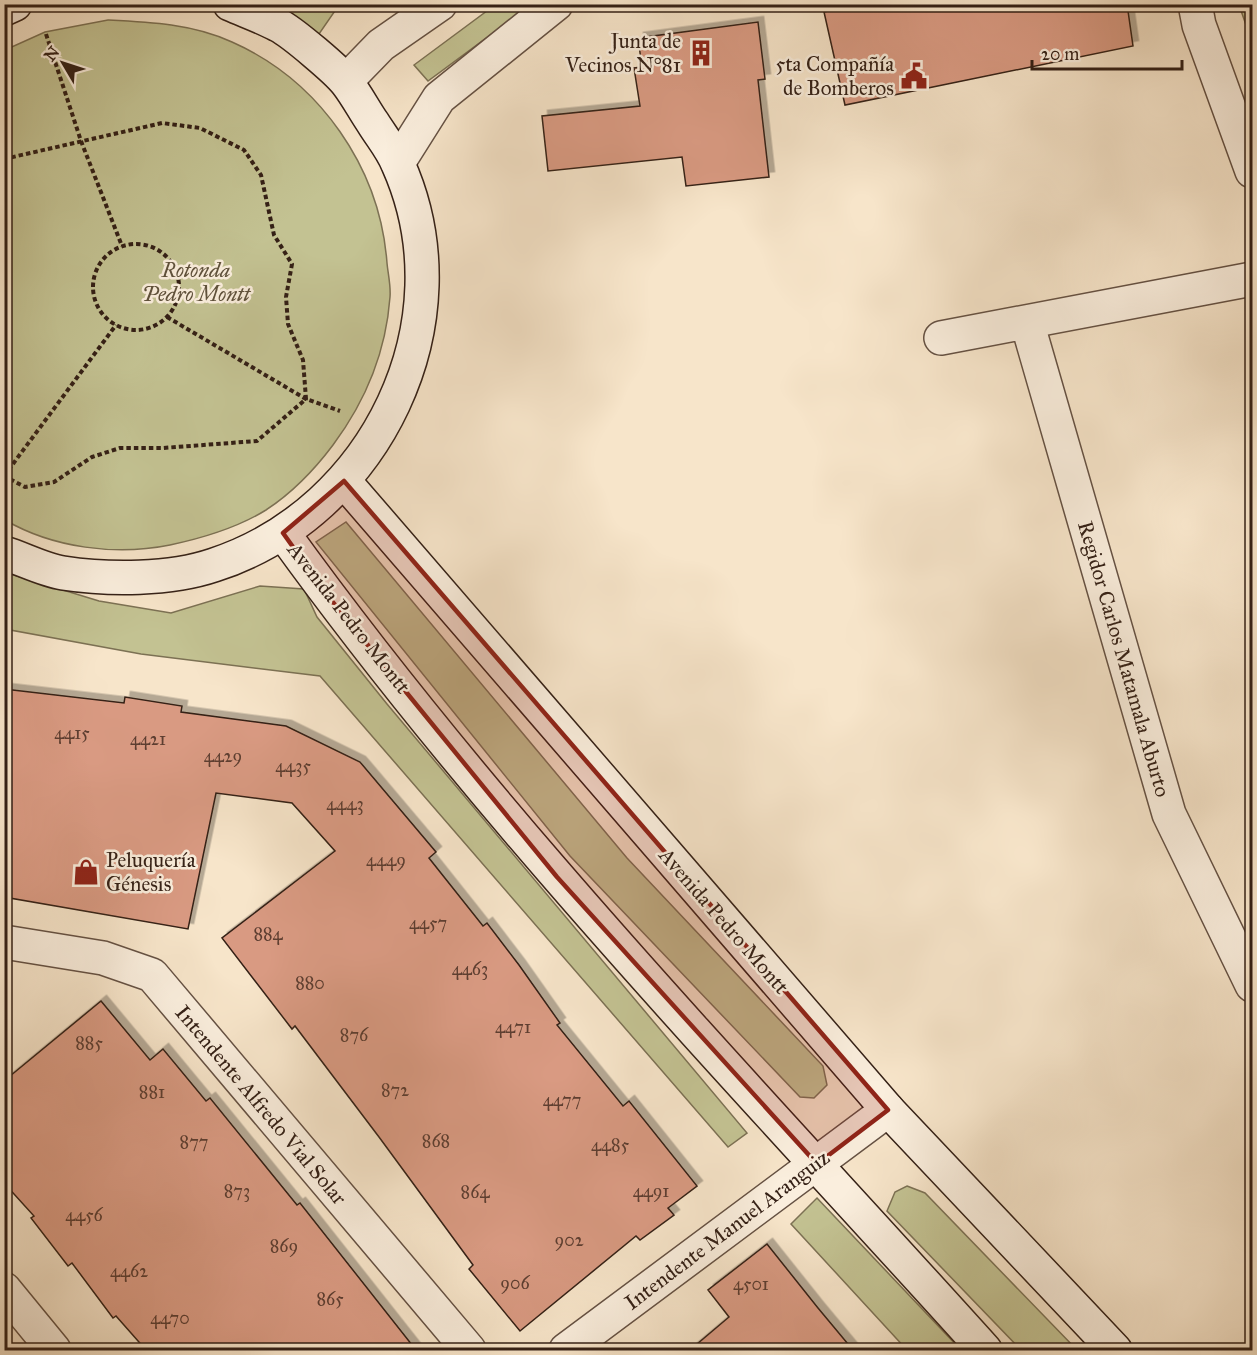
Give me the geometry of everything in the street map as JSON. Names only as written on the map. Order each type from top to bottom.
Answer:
[{"type":"main road","points":[[4,9],[15,4]]},
{"type":"main road","name":"Avenida Pedro Montt","points":[[4,553],[61,573],[138,579],[214,565],[283,533],[344,481],[379,436],[406,374],[418,330],[422,285],[416,217],[398,163],[346,81],[280,26],[230,4]]},
{"type":"main road","points":[[346,81],[381,45],[440,4]]},
{"type":"main road","points":[[398,163],[439,98],[555,4]]},
{"type":"main road","points":[[1195,4],[1199,25],[1252,171]]},
{"type":"main road","points":[[941,338],[1252,279]]},
{"type":"main road","name":"Regidor Carlos Matamala Aburto","points":[[1027,322],[1169,814],[1252,985]]},
{"type":"main road","name":"Avenida Pedro Montt","points":[[344,481],[888,1110],[1115,1350]]},
{"type":"main road","name":"Avenida Pedro Montt","points":[[283,533],[331,600],[557,877],[985,1350]]},
{"type":"main road","name":"Intendente Alfredo Vial Solar","points":[[4,942],[103,957],[152,975],[469,1350]]},
{"type":"main road","name":"Intendente Manuel Aranguiz","points":[[566,1350],[888,1110]]},
{"type":"main road","points":[[4,1289],[54,1350]]},
{"type":"path","points":[[45,32],[81,141],[122,246]]},
{"type":"path","points":[[4,159],[162,123],[200,128],[244,150],[261,175],[274,235],[292,264],[286,297],[288,324],[303,360],[306,399]]},
{"type":"path","points":[[136,244],[151,246],[163,253],[173,265],[178,278],[179,292],[175,306],[167,317],[143,330],[116,325],[97,306],[93,292],[94,278],[100,264],[122,246],[136,244]]},
{"type":"path","points":[[167,317],[306,399],[355,417],[379,436]]},
{"type":"path","points":[[116,325],[4,476],[25,487],[54,482],[92,457],[120,448],[163,448],[257,441],[306,399]]},
{"type":"highlighted area","points":[[344,481],[888,1110],[817,1164],[557,877],[331,600],[283,533]]},
{"type":"green space","points":[[236,5],[339,5],[319,34],[289,32]]},
{"type":"green space","points":[[495,5],[531,5],[428,81],[414,65]]},
{"type":"green space","points":[[1239,5],[1252,5],[1252,42]]},
{"type":"green space","name":"Rotonda Pedro Montt","points":[[108,20],[171,25],[202,31],[232,42],[264,59],[318,104],[340,132],[358,162],[372,194],[382,228],[390,289],[384,337],[379,357],[364,394],[333,445],[302,480],[266,510],[232,527],[170,545],[128,550],[64,543],[24,530],[5,520],[5,50],[45,32]]},
{"type":"green space","points":[[346,522],[627,858],[823,1066],[827,1085],[814,1098],[800,1097],[570,856],[316,542]]},
{"type":"green space","points":[[4,572],[99,601],[171,613],[260,586],[304,589],[317,617],[387,704],[747,1133],[728,1147],[320,676],[141,654],[5,629]]},
{"type":"green space","points":[[907,1186],[925,1193],[1077,1350],[1021,1350],[887,1211],[895,1192]]},
{"type":"green space","points":[[817,1198],[961,1350],[907,1350],[791,1224]]},
{"type":"building","name":"5ta Compañía de Bomberos","points":[[856,4],[1127,4],[1133,46],[845,105],[824,12]]},
{"type":"building","points":[[758,22],[765,79],[758,80],[769,177],[686,186],[682,157],[548,171],[542,116],[640,106],[634,68],[642,67],[638,38]]},
{"type":"building","points":[[4,689],[124,703],[125,697],[182,706],[181,712],[286,726],[360,762],[436,852],[429,858],[483,926],[487,923],[560,1023],[557,1025],[623,1106],[629,1101],[697,1186],[668,1208],[674,1215],[640,1240],[636,1236],[520,1331],[469,1269],[473,1265],[295,1026],[292,1029],[222,938],[335,851],[292,803],[216,793],[188,929],[4,897]]},
{"type":"building","points":[[101,1001],[150,1060],[163,1049],[206,1101],[210,1098],[297,1205],[300,1203],[416,1350],[146,1350],[116,1316],[113,1318],[72,1263],[68,1266],[31,1218],[34,1216],[4,1183],[4,1081]]},
{"type":"building","points":[[767,1244],[853,1350],[690,1350],[729,1317],[708,1290]]},
{"type":"place","name":"Junta de Vecinos N°81","points":[[701,53]]},
{"type":"place","name":"5ta Compañía de Bomberos","points":[[914,76]]},
{"type":"place","name":"Peluquería Génesis","points":[[86,872]]}]
